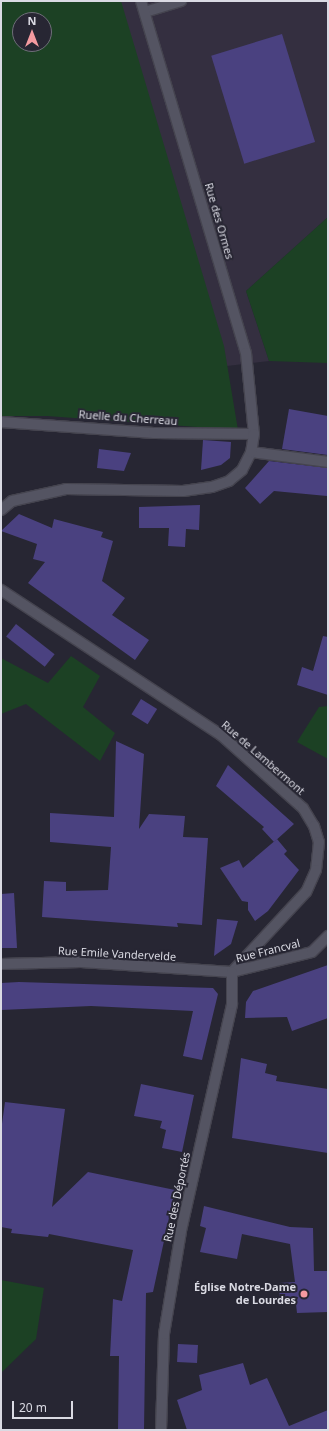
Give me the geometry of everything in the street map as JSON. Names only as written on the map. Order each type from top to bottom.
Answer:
[{"type":"street","name":"Rue des Ormes","points":[[141,1],[246,353],[254,434],[251,452]]},
{"type":"street","points":[[145,12],[181,1]]},
{"type":"street","name":"Ruelle du Cherreau","points":[[1,422],[154,433],[254,434]]},
{"type":"street","points":[[1,510],[12,500],[66,489],[183,491],[212,487],[229,481],[242,470],[251,452],[328,462]]},
{"type":"street","name":"Rue de Lambermont","points":[[1,590],[221,735],[303,808],[314,826],[319,842],[316,870],[306,892],[232,972]]},
{"type":"street","name":"Rue Francval","points":[[232,972],[312,952],[328,936]]},
{"type":"street","name":"Rue Emile Vandervelde","points":[[1,964],[81,962],[232,972]]},
{"type":"street","name":"Rue des Déportés","points":[[161,1430],[164,1334],[181,1231],[232,1004],[232,972]]},
{"type":"shaded area","points":[[1,1],[328,1],[328,217],[246,291],[269,361],[227,366],[230,387],[47,416],[1,416]]},
{"type":"green space","points":[[1,1],[121,1],[224,346],[238,430],[47,416],[1,416]]},
{"type":"green space","points":[[328,217],[328,363],[269,361],[246,291]]},
{"type":"green space","points":[[71,656],[100,676],[83,707],[115,733],[100,761],[26,704],[1,714],[1,658],[48,683]]},
{"type":"green space","points":[[328,706],[328,759],[297,742],[319,707]]},
{"type":"green space","points":[[1,1280],[44,1288],[36,1339],[1,1373]]},
{"type":"building","points":[[282,34],[315,142],[244,164],[211,56]]},
{"type":"building","points":[[289,409],[328,416],[328,455],[282,449]]},
{"type":"building","points":[[203,440],[231,442],[230,458],[221,465],[201,470]]},
{"type":"building","points":[[99,449],[131,453],[124,471],[97,468]]},
{"type":"building","points":[[269,461],[328,468],[327,496],[274,491],[260,504],[245,488]]},
{"type":"building","points":[[200,505],[199,530],[186,529],[185,547],[168,546],[169,528],[139,528],[139,507]]},
{"type":"building","points":[[19,514],[52,528],[54,519],[103,532],[101,537],[113,541],[102,581],[125,598],[112,615],[149,640],[135,660],[28,583],[45,562],[33,559],[37,544],[1,531]]},
{"type":"building","points":[[16,624],[55,654],[45,667],[6,637]]},
{"type":"building","points":[[323,636],[328,637],[328,695],[297,685],[302,667],[313,671]]},
{"type":"building","points":[[141,699],[157,709],[148,724],[131,714]]},
{"type":"building","points":[[116,741],[144,754],[139,829],[149,814],[185,816],[183,837],[208,838],[202,925],[177,923],[178,927],[42,917],[44,881],[66,882],[66,891],[108,890],[111,847],[50,842],[50,813],[114,817]]},
{"type":"building","points":[[228,765],[294,824],[274,842],[262,829],[264,827],[216,786]]},
{"type":"building","points":[[277,839],[287,851],[284,854],[299,870],[268,911],[255,921],[248,910],[248,902],[242,901],[220,868],[239,860],[243,868]]},
{"type":"building","points":[[14,893],[17,948],[1,948],[1,894]]},
{"type":"building","points":[[217,919],[238,921],[231,944],[214,956]]},
{"type":"building","points":[[328,965],[328,1018],[292,1031],[287,1017],[245,1018],[246,1002],[253,991]]},
{"type":"building","points":[[19,982],[213,988],[218,994],[202,1060],[183,1056],[193,1011],[91,1006],[1,1010],[1,983]]},
{"type":"building","points":[[241,1058],[267,1064],[265,1073],[277,1076],[276,1081],[328,1089],[328,1153],[232,1138]]},
{"type":"building","points":[[141,1084],[194,1095],[182,1152],[162,1148],[166,1130],[160,1128],[162,1121],[134,1116]]},
{"type":"building","points":[[5,1102],[65,1109],[52,1207],[88,1172],[175,1190],[153,1292],[146,1293],[144,1430],[118,1430],[119,1356],[110,1356],[113,1299],[122,1301],[133,1250],[49,1234],[48,1237],[11,1233],[12,1229],[1,1227],[1,1131]]},
{"type":"building","points":[[204,1206],[290,1227],[313,1228],[314,1271],[328,1271],[328,1312],[297,1313],[296,1304],[280,1305],[279,1283],[295,1282],[290,1244],[242,1234],[237,1259],[200,1252],[206,1228],[200,1226]]},
{"type":"building","points":[[178,1344],[198,1345],[197,1363],[177,1362]]},
{"type":"building","points":[[243,1363],[250,1385],[267,1378],[289,1426],[328,1410],[328,1430],[187,1430],[177,1400],[202,1390],[199,1375]]},
{"type":"place","name":"Église Notre-Dame de Lourdes","points":[[304,1294]]}]
